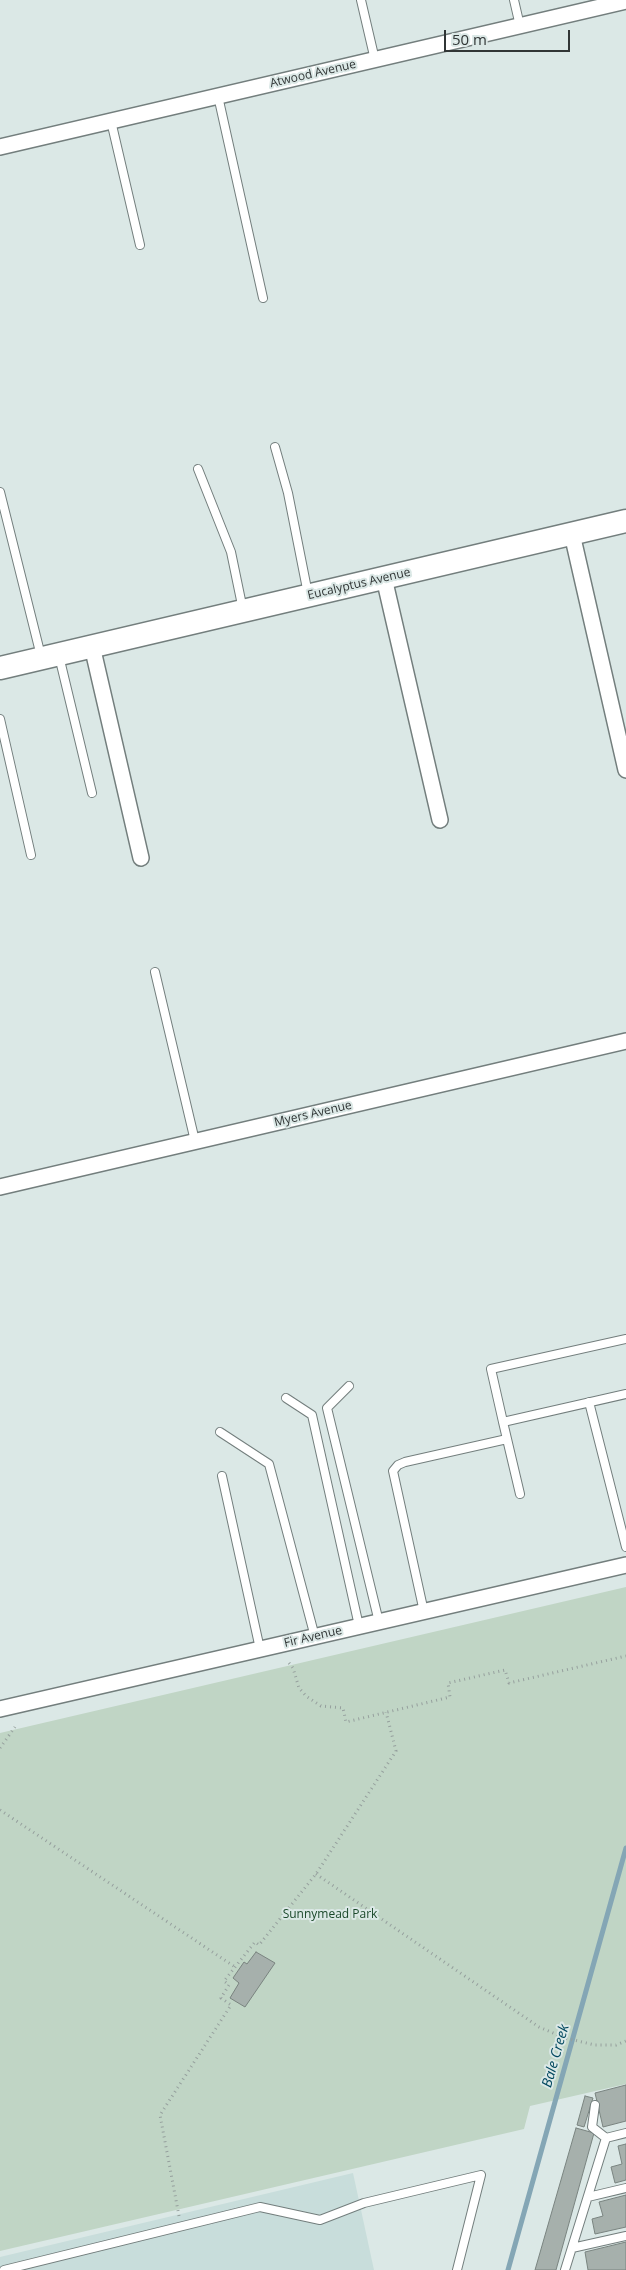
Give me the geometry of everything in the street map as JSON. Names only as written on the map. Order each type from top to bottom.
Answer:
[{"type":"street","name":"Atwood Avenue","points":[[0,147],[520,26],[592,5],[619,2]]},
{"type":"street","name":"Eucalyptus Avenue","points":[[0,668],[626,522]]},
{"type":"street","points":[[572,534],[626,770]]},
{"type":"street","points":[[384,578],[440,820]]},
{"type":"street","points":[[92,646],[141,858]]},
{"type":"street","name":"Myers Avenue","points":[[0,1187],[626,1041]]},
{"type":"street","name":"Fir Avenue","points":[[0,1709],[626,1565]]},
{"type":"lane","points":[[361,0],[375,60]]},
{"type":"lane","points":[[514,0],[520,26]]},
{"type":"lane","points":[[218,96],[263,298]]},
{"type":"lane","points":[[111,121],[140,245]]},
{"type":"lane","points":[[275,447],[288,493],[308,596]]},
{"type":"lane","points":[[198,469],[230,552],[243,611]]},
{"type":"lane","points":[[0,492],[92,793]]},
{"type":"lane","points":[[0,719],[31,855]]},
{"type":"lane","points":[[155,972],[195,1141]]},
{"type":"lane","points":[[520,1494],[491,1369],[626,1339]]},
{"type":"lane","points":[[349,1386],[327,1408],[380,1622]]},
{"type":"lane","points":[[503,1422],[626,1394]]},
{"type":"lane","points":[[286,1398],[312,1415],[360,1626]]},
{"type":"lane","points":[[589,1402],[626,1547]]},
{"type":"lane","points":[[220,1432],[269,1464],[314,1637]]},
{"type":"lane","points":[[424,1612],[393,1471],[398,1465],[405,1462],[507,1439]]},
{"type":"lane","points":[[222,1476],[260,1649]]},
{"type":"lane","points":[[595,2105],[592,2127],[606,2138]]},
{"type":"lane","points":[[606,2138],[626,2133]]},
{"type":"lane","points":[[565,2270],[606,2138]]},
{"type":"lane","points":[[4,2270],[260,2207],[320,2220],[364,2203],[481,2175],[457,2270]]},
{"type":"lane","points":[[588,2197],[626,2188]]},
{"type":"lane","points":[[572,2248],[626,2236]]},
{"type":"path","points":[[289,1663],[293,1668],[299,1688],[306,1696],[321,1706],[343,1708],[346,1722],[450,1697],[448,1683],[505,1670],[509,1683],[626,1656]]},
{"type":"path","points":[[180,2219],[160,2115],[231,2005],[221,1998],[229,1985],[224,1981],[236,1968],[254,1942],[259,1945],[316,1874],[396,1751],[386,1712]]},
{"type":"path","points":[[0,1748],[15,1726]]},
{"type":"path","points":[[0,1810],[236,1968]]},
{"type":"path","points":[[316,1874],[539,2027],[564,2038],[595,2045],[616,2045],[626,2041]]},
{"type":"shaded area","points":[[353,2173],[374,2270],[0,2270],[0,2257]]},
{"type":"green space","name":"Sunnymead Park","points":[[626,1587],[626,2084],[530,2106],[524,2129],[0,2251],[0,1733]]},
{"type":"building","points":[[256,1952],[275,1963],[245,2007],[230,1998],[239,1983],[233,1978],[244,1962],[247,1964]]},
{"type":"building","points":[[626,2085],[626,2121],[603,2127],[595,2093]]},
{"type":"building","points":[[585,2096],[593,2098],[584,2127],[577,2125]]},
{"type":"building","points":[[576,2128],[594,2133],[556,2270],[535,2270]]},
{"type":"building","points":[[626,2144],[626,2180],[615,2183],[611,2167],[622,2164],[618,2146]]},
{"type":"building","points":[[626,2195],[626,2227],[595,2234],[592,2219],[603,2216],[599,2202]]},
{"type":"building","points":[[626,2242],[626,2270],[588,2270],[585,2252]]},
{"type":"waterway","name":"Bale Creek","points":[[508,2270],[626,1848]]}]
